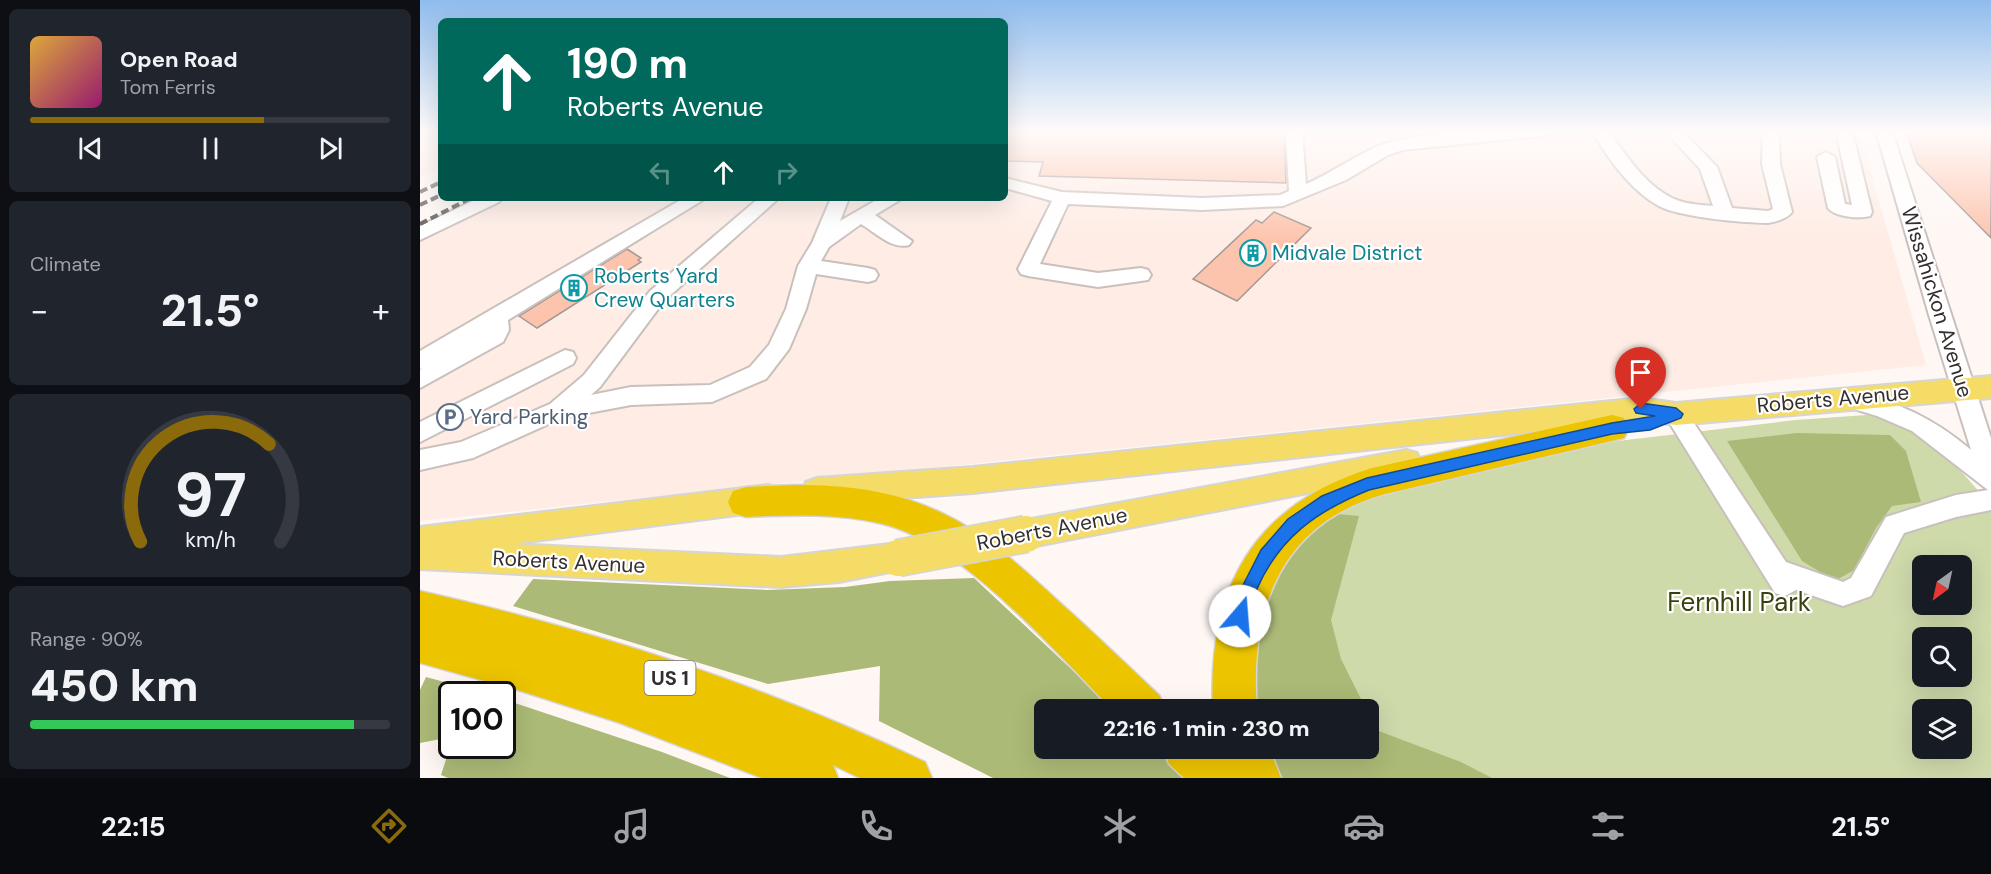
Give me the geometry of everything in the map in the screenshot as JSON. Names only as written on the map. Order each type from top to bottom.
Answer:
[{"type":"highway","points":[[1235,699],[1235,653],[1240,616],[1248,591],[1266,555],[1278,539],[1310,511],[1337,496],[1367,485],[1612,428]]},
{"type":"highway","points":[[746,502],[803,500],[856,503],[884,508],[933,526],[991,565],[1132,699]]},
{"type":"highway","name":"US 1","points":[[420,610],[559,644],[682,682],[808,731],[909,778]]},
{"type":"highway","name":"US 1","points":[[420,643],[585,689],[652,711],[815,778]]},
{"type":"highway","points":[[1197,759],[1217,778]]},
{"type":"highway","points":[[1250,759],[1258,778]]},
{"type":"main road","name":"Roberts Avenue","points":[[420,542],[810,492],[973,480],[1641,409],[1676,414],[1991,387]]},
{"type":"main road","name":"Roberts Avenue","points":[[420,554],[782,572],[839,567],[898,558],[1534,438],[1650,424],[1676,414]]},
{"type":"street","points":[[1296,167],[1298,194]]},
{"type":"street","points":[[1008,184],[1062,198],[1202,204],[1283,200],[1340,176],[1355,167]]},
{"type":"street","points":[[1626,167],[1632,175],[1665,202],[1687,209],[1769,217],[1783,213],[1772,167]]},
{"type":"street","points":[[1708,167],[1725,213]]},
{"type":"street","points":[[1828,167],[1837,208],[1863,212],[1853,167]]},
{"type":"street","name":"Wissahickon Avenue","points":[[1895,167],[1962,388],[1991,474]]},
{"type":"street","points":[[1062,198],[1039,241],[1028,269],[1098,280],[1140,275]]},
{"type":"street","points":[[420,234],[487,201]]},
{"type":"street","points":[[420,361],[692,201]]},
{"type":"street","points":[[558,410],[592,381],[657,296],[767,201]]},
{"type":"street","points":[[420,460],[465,451],[558,410],[631,396],[712,393],[758,373],[778,349],[796,309],[808,266],[822,243],[839,201]]},
{"type":"street","points":[[822,243],[861,214],[888,201]]},
{"type":"street","points":[[861,214],[902,241]]},
{"type":"street","points":[[808,266],[868,275]]},
{"type":"street","points":[[420,380],[495,338],[498,330],[497,317]]},
{"type":"street","points":[[420,433],[565,358]]},
{"type":"street","points":[[1842,398],[1888,411],[1926,429],[1942,439],[1991,481]]},
{"type":"street","points":[[1676,414],[1782,579],[1843,594],[1861,587],[1895,525],[1956,506],[1991,500]]},
{"type":"shaded area","points":[[420,167],[438,167],[438,168],[420,177]]},
{"type":"shaded area","points":[[1008,167],[1869,167],[1926,365],[420,521],[420,230],[477,201],[1008,201]]},
{"type":"green space","name":"Fernhill Park","points":[[1866,415],[1886,419],[1905,427],[1936,448],[1991,505],[1991,778],[1284,778],[1276,768],[1317,759],[1379,759],[1379,699],[1247,699],[1253,598],[1356,495],[1592,444],[1796,420]]},
{"type":"green space","points":[[1797,433],[1890,435],[1906,451],[1921,502],[1892,506],[1876,528],[1854,570],[1835,581],[1802,561],[1727,441]]},
{"type":"green space","points":[[1324,513],[1359,516],[1331,620],[1341,659],[1361,699],[1256,699],[1253,616],[1279,555]]},
{"type":"green space","points":[[974,578],[1103,699],[1034,699],[1034,759],[1166,759],[1187,778],[993,778],[879,721],[880,666],[768,684],[513,606],[533,579],[767,590],[845,587],[890,581]]},
{"type":"green space","points":[[426,677],[441,681],[438,681],[438,740],[420,743],[420,690]]},
{"type":"green space","points":[[516,703],[662,752],[730,778],[448,778],[441,775],[446,759],[516,759]]},
{"type":"green space","points":[[1379,731],[1461,762],[1492,778],[1282,778],[1272,759],[1379,759]]},
{"type":"building","points":[[1041,167],[1285,167],[1286,183],[1039,176]]},
{"type":"building","points":[[1921,167],[1991,167],[1991,238]]},
{"type":"building","name":"Midvale District","points":[[1274,212],[1311,228],[1237,301],[1193,279],[1256,220],[1262,223]]},
{"type":"building","name":"Roberts Yard Crew Quarters","points":[[627,249],[641,258],[638,260],[641,262],[537,328],[519,316]]},
{"type":"railway","points":[[420,192],[438,183]]},
{"type":"railway","points":[[420,205],[438,196]]},
{"type":"railway","points":[[420,224],[465,201]]},
{"type":"place","name":"Midvale District","points":[[1253,253]]},
{"type":"place","name":"Roberts Yard Crew Quarters","points":[[574,288]]},
{"type":"place","name":"Yard Parking","points":[[450,417]]},
{"type":"route","points":[[1240,616],[1257,571],[1278,539],[1310,511],[1328,500],[1367,485],[1612,428],[1650,424],[1676,414],[1641,409]]}]
